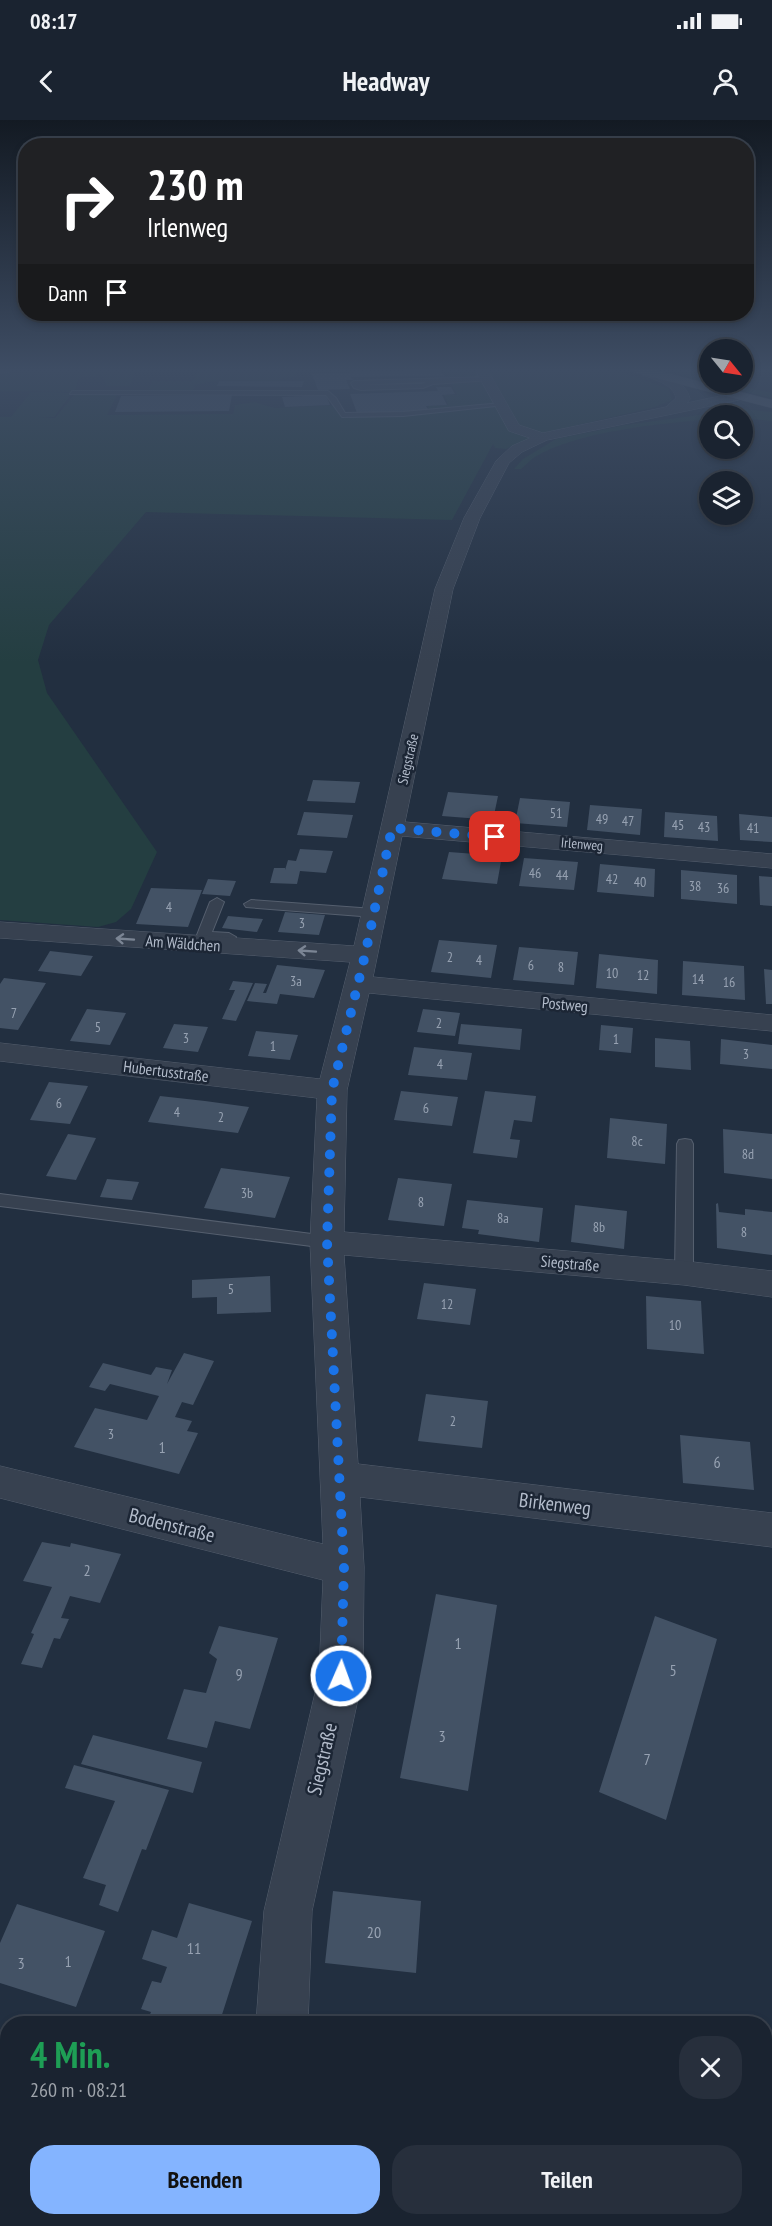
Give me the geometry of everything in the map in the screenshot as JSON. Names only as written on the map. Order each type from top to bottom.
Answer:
[{"type":"street","name":"Siegstraße","points":[[282,2016],[288,1911],[341,1676],[344,1567],[327,1242],[332,1090],[374,913],[444,589],[472,518],[500,467]]},
{"type":"street","name":"Irlenweg","points":[[392,828],[772,861]]},
{"type":"street","name":"Am Wäldchen","points":[[0,930],[225,945],[361,970]]},
{"type":"street","name":"Postweg","points":[[361,970],[772,1023]]},
{"type":"street","name":"Hubertusstraße","points":[[0,1052],[332,1090]]},
{"type":"street","name":"Siegstraße","points":[[327,1242],[684,1273]]},
{"type":"street","points":[[684,1273],[772,1284]]},
{"type":"street","name":"Birkenweg","points":[[339,1478],[772,1530]]},
{"type":"street","name":"Bodenstraße","points":[[0,1482],[344,1567]]},
{"type":"lane","points":[[217,902],[204,935],[229,937],[225,945]]},
{"type":"lane","points":[[251,904],[374,913]]},
{"type":"lane","points":[[684,1273],[686,1144]]},
{"type":"lane","points":[[0,1200],[327,1242]]},
{"type":"green space","points":[[0,467],[480,467],[452,520],[146,512],[49,625],[38,660],[47,693],[157,852],[131,909],[116,922],[98,927],[0,920]]},
{"type":"building","points":[[313,780],[360,782],[355,803],[307,801]]},
{"type":"building","points":[[448,792],[498,796],[493,820],[442,816]]},
{"type":"building","points":[[520,798],[570,802],[567,827],[515,823]]},
{"type":"building","points":[[590,805],[642,809],[640,835],[587,830]]},
{"type":"building","points":[[304,812],[353,815],[347,838],[297,835]]},
{"type":"building","points":[[665,812],[717,816],[718,841],[664,837]]},
{"type":"building","points":[[739,814],[772,817],[772,842],[740,840]]},
{"type":"building","points":[[300,849],[333,851],[326,873],[300,871],[297,884],[270,883],[274,868],[285,868],[285,870],[288,860],[296,861]]},
{"type":"building","points":[[449,852],[502,856],[497,884],[442,879]]},
{"type":"building","points":[[524,858],[578,862],[574,890],[519,886]]},
{"type":"building","points":[[600,864],[655,869],[654,897],[597,892]]},
{"type":"building","points":[[681,870],[737,875],[737,904],[681,899]]},
{"type":"building","points":[[759,876],[772,877],[772,906],[760,905]]},
{"type":"building","points":[[208,879],[236,881],[230,896],[202,894]]},
{"type":"building","points":[[151,888],[202,890],[188,927],[136,924]]},
{"type":"building","points":[[285,912],[325,915],[319,935],[278,932]]},
{"type":"building","points":[[228,916],[263,919],[257,932],[222,928]]},
{"type":"building","points":[[439,940],[497,945],[491,978],[431,972]]},
{"type":"building","points":[[519,947],[578,952],[574,985],[513,980]]},
{"type":"building","points":[[50,951],[93,956],[81,976],[38,971]]},
{"type":"building","points":[[599,954],[658,960],[657,994],[596,988]]},
{"type":"building","points":[[683,961],[744,966],[745,1000],[682,995]]},
{"type":"building","points":[[277,965],[325,970],[314,998],[280,994],[277,1004],[247,1001],[255,983],[267,984],[263,993],[266,993]]},
{"type":"building","points":[[764,969],[772,970],[772,1004],[766,1004]]},
{"type":"building","points":[[4,978],[46,983],[18,1030],[0,1028],[0,984]]},
{"type":"building","points":[[233,981],[253,983],[236,1021],[222,1019],[235,990],[229,990]]},
{"type":"building","points":[[87,1009],[126,1013],[110,1045],[70,1041]]},
{"type":"building","points":[[423,1009],[460,1013],[455,1036],[417,1032]]},
{"type":"building","points":[[174,1024],[208,1027],[198,1052],[163,1048]]},
{"type":"building","points":[[461,1024],[522,1029],[520,1050],[458,1044]]},
{"type":"building","points":[[601,1025],[633,1028],[631,1053],[599,1050]]},
{"type":"building","points":[[256,1031],[298,1035],[290,1060],[248,1056]]},
{"type":"building","points":[[655,1038],[690,1041],[691,1070],[655,1067]]},
{"type":"building","points":[[721,1039],[772,1045],[772,1069],[720,1064]]},
{"type":"building","points":[[414,1047],[472,1053],[467,1080],[408,1075]]},
{"type":"building","points":[[49,1082],[88,1086],[70,1124],[30,1120]]},
{"type":"building","points":[[401,1091],[458,1097],[452,1126],[394,1120]]},
{"type":"building","points":[[485,1091],[536,1096],[532,1122],[514,1120],[510,1139],[520,1140],[517,1158],[473,1153]]},
{"type":"building","points":[[160,1096],[249,1107],[238,1133],[148,1122]]},
{"type":"building","points":[[610,1118],[667,1124],[665,1164],[607,1158]]},
{"type":"building","points":[[723,1129],[772,1134],[772,1179],[724,1173]]},
{"type":"building","points":[[68,1134],[96,1138],[76,1180],[46,1176]]},
{"type":"building","points":[[221,1168],[290,1177],[275,1218],[204,1208]]},
{"type":"building","points":[[398,1178],[452,1184],[444,1226],[388,1220]]},
{"type":"building","points":[[107,1179],[139,1182],[132,1200],[100,1197]]},
{"type":"building","points":[[467,1200],[543,1208],[539,1242],[478,1234],[479,1230],[462,1228]]},
{"type":"building","points":[[718,1203],[719,1212],[745,1215],[745,1209],[772,1212],[772,1255],[717,1248],[716,1204]]},
{"type":"building","points":[[575,1205],[627,1211],[624,1249],[571,1242]]},
{"type":"building","points":[[270,1276],[271,1312],[217,1314],[217,1297],[192,1298],[192,1280]]},
{"type":"building","points":[[424,1283],[476,1289],[470,1325],[417,1319]]},
{"type":"building","points":[[646,1296],[701,1301],[704,1354],[647,1349]]},
{"type":"building","points":[[184,1353],[214,1361],[193,1405],[182,1402],[175,1417],[192,1421],[187,1431],[198,1433],[179,1474],[74,1447],[95,1408],[147,1420],[159,1396],[110,1384],[105,1391],[89,1387],[103,1363],[151,1375],[156,1367],[172,1370],[167,1384]]},
{"type":"building","points":[[426,1394],[488,1401],[482,1448],[418,1441]]},
{"type":"building","points":[[680,1435],[750,1442],[754,1490],[683,1483]]},
{"type":"building","points":[[42,1542],[70,1547],[71,1543],[121,1554],[100,1603],[70,1596],[61,1618],[69,1619],[60,1639],[54,1638],[42,1668],[21,1664],[34,1634],[31,1633],[52,1587],[23,1581]]},
{"type":"building","points":[[436,1594],[497,1605],[468,1791],[400,1778]]},
{"type":"building","points":[[655,1616],[717,1639],[666,1820],[599,1792]]},
{"type":"building","points":[[219,1626],[278,1638],[250,1729],[215,1721],[207,1748],[167,1739],[184,1689],[206,1693],[217,1659],[209,1653]]},
{"type":"building","points":[[93,1735],[202,1762],[193,1793],[81,1764]]},
{"type":"building","points":[[74,1765],[169,1790],[146,1850],[142,1849],[118,1912],[99,1905],[106,1885],[83,1878],[115,1801],[65,1788]]},
{"type":"building","points":[[333,1891],[421,1901],[416,1973],[325,1963]]},
{"type":"building","points":[[189,1903],[252,1921],[222,2016],[149,2016],[151,2012],[141,2009],[152,1981],[161,1983],[167,1967],[142,1959],[152,1930],[177,1938]]},
{"type":"building","points":[[17,1904],[105,1931],[76,2007],[0,1983],[0,1943]]},
{"type":"route","points":[[341,1676],[344,1567],[327,1242],[332,1090],[365,955],[392,828],[495,837]]}]
